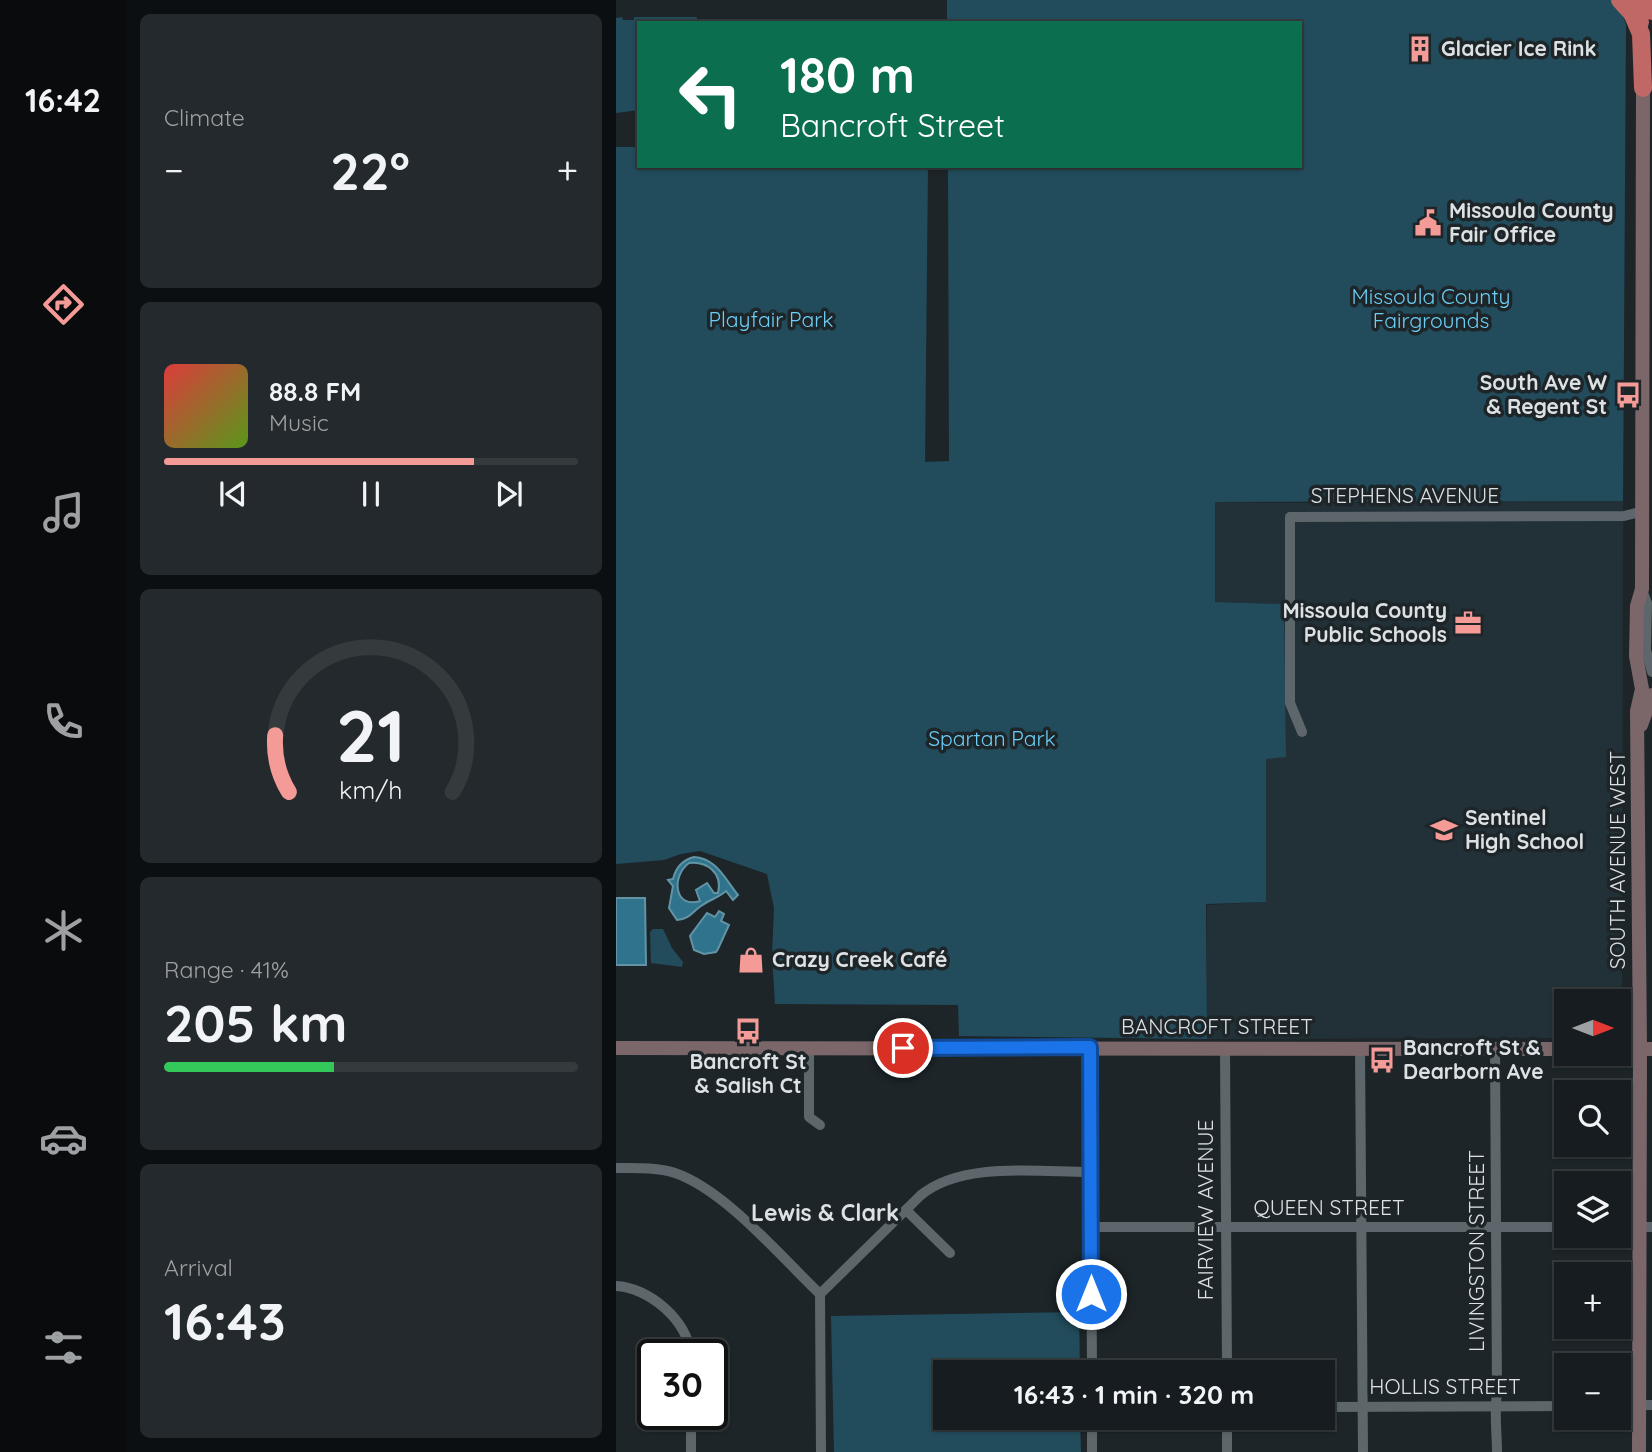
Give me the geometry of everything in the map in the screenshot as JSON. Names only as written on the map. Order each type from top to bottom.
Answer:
[{"type":"highway","points":[[1639,5],[1652,34]]},
{"type":"highway","points":[[1639,5],[1643,88]]},
{"type":"highway","points":[[1643,88],[1652,59]]},
{"type":"street","name":"SOUTH AVENUE WEST","points":[[1639,1452],[1645,1405],[1646,1227],[1645,871],[1637,710],[1642,689],[1636,656],[1637,606],[1642,589],[1646,512],[1648,159],[1643,88]]},
{"type":"street","name":"STEPHENS AVENUE","points":[[1302,732],[1290,703],[1290,517],[1624,516],[1646,512]]},
{"type":"street","name":"SOUTH AVENUE WEST","points":[[1642,589],[1647,603],[1646,650],[1652,672]]},
{"type":"street","name":"SOUTH AVENUE WEST","points":[[1638,730],[1652,695]]},
{"type":"street","points":[[1090,1047],[1092,1360]]},
{"type":"street","name":"BANCROFT STREET","points":[[616,1048],[1554,1049]]},
{"type":"street","points":[[809,1049],[809,1116],[820,1125]]},
{"type":"street","name":"FAIRVIEW AVENUE","points":[[1226,1049],[1227,1360]]},
{"type":"street","points":[[1360,1049],[1363,1452]]},
{"type":"street","name":"LIVINGSTON STREET","points":[[1496,1049],[1497,1452]]},
{"type":"street","points":[[616,1168],[640,1167],[673,1172],[697,1181],[723,1200],[820,1294],[821,1452]]},
{"type":"street","points":[[820,1294],[930,1188],[952,1177],[974,1172],[1090,1172]]},
{"type":"street","points":[[906,1210],[950,1253]]},
{"type":"street","name":"QUEEN STREET","points":[[1091,1227],[1554,1227]]},
{"type":"street","points":[[616,1286],[628,1287],[646,1294],[663,1306],[679,1326],[685,1339]]},
{"type":"street","name":"HOLLIS STREET","points":[[1335,1406],[1554,1406]]},
{"type":"street","points":[[691,1430],[691,1452]]},
{"type":"street","points":[[1092,1430],[1092,1452]]},
{"type":"street","points":[[1227,1430],[1227,1452]]},
{"type":"shaded area","points":[[1623,501],[1622,989],[1554,989],[1554,1038],[1207,1039],[1207,905],[1266,902],[1266,758],[1286,757],[1284,604],[1215,602],[1215,502]]},
{"type":"shaded area","points":[[694,857],[714,865],[738,895],[733,900],[726,891],[688,917],[677,920],[669,908],[673,886],[668,880],[673,879],[680,865]],"holes":[[[689,863],[712,870],[719,886],[718,893],[714,893],[707,883],[696,890],[700,901],[691,902],[680,896],[678,883],[683,869]]]},
{"type":"shaded area","points":[[616,898],[645,898],[646,965],[616,965]]},
{"type":"shaded area","points":[[719,911],[724,914],[721,921],[729,925],[718,949],[716,952],[704,954],[694,950],[690,936],[707,913],[715,917]]},
{"type":"green space","points":[[947,0],[1615,0],[1626,25],[1623,501],[1215,502],[1215,602],[1284,604],[1286,757],[1266,759],[1266,902],[1206,904],[1207,1039],[959,1036],[958,1005],[775,1004],[772,955],[774,908],[767,874],[700,851],[664,860],[616,864],[616,147],[637,147],[637,168],[928,168],[925,462],[949,461],[948,168],[1302,168],[1302,21],[947,21]]},
{"type":"green space","points":[[634,17],[697,17],[696,21],[637,21],[637,110],[616,113],[616,18],[634,20]]},
{"type":"green space","points":[[653,929],[663,929],[672,948],[683,962],[682,967],[651,963],[650,932]]},
{"type":"green space","points":[[1079,1312],[1080,1360],[933,1360],[933,1430],[1080,1430],[1081,1452],[834,1452],[831,1316]]},
{"type":"place","name":"Glacier Ice Rink","points":[[1420,49]]},
{"type":"place","name":"Missoula County Fair Office","points":[[1428,223]]},
{"type":"place","name":"South Ave W & Regent St","points":[[1628,395]]},
{"type":"place","name":"Missoula County Public Schools","points":[[1468,623]]},
{"type":"place","name":"Sentinel High School","points":[[1444,830]]},
{"type":"place","name":"Crazy Creek Café","points":[[751,960]]},
{"type":"place","name":"Bancroft St & Salish Ct","points":[[748,1031]]},
{"type":"place","name":"Bancroft St & Dearborn Ave","points":[[1382,1060]]},
{"type":"district","name":"Lewis & Clark","points":[[825,1213]]},
{"type":"route","points":[[903,1048],[1090,1047],[1091,1294]]},
{"type":"park label","name":"Missoula County Fairgrounds","points":[[1431,309]]},
{"type":"park label","name":"Playfair Park","points":[[771,320]]},
{"type":"park label","name":"Spartan Park","points":[[992,739]]}]
